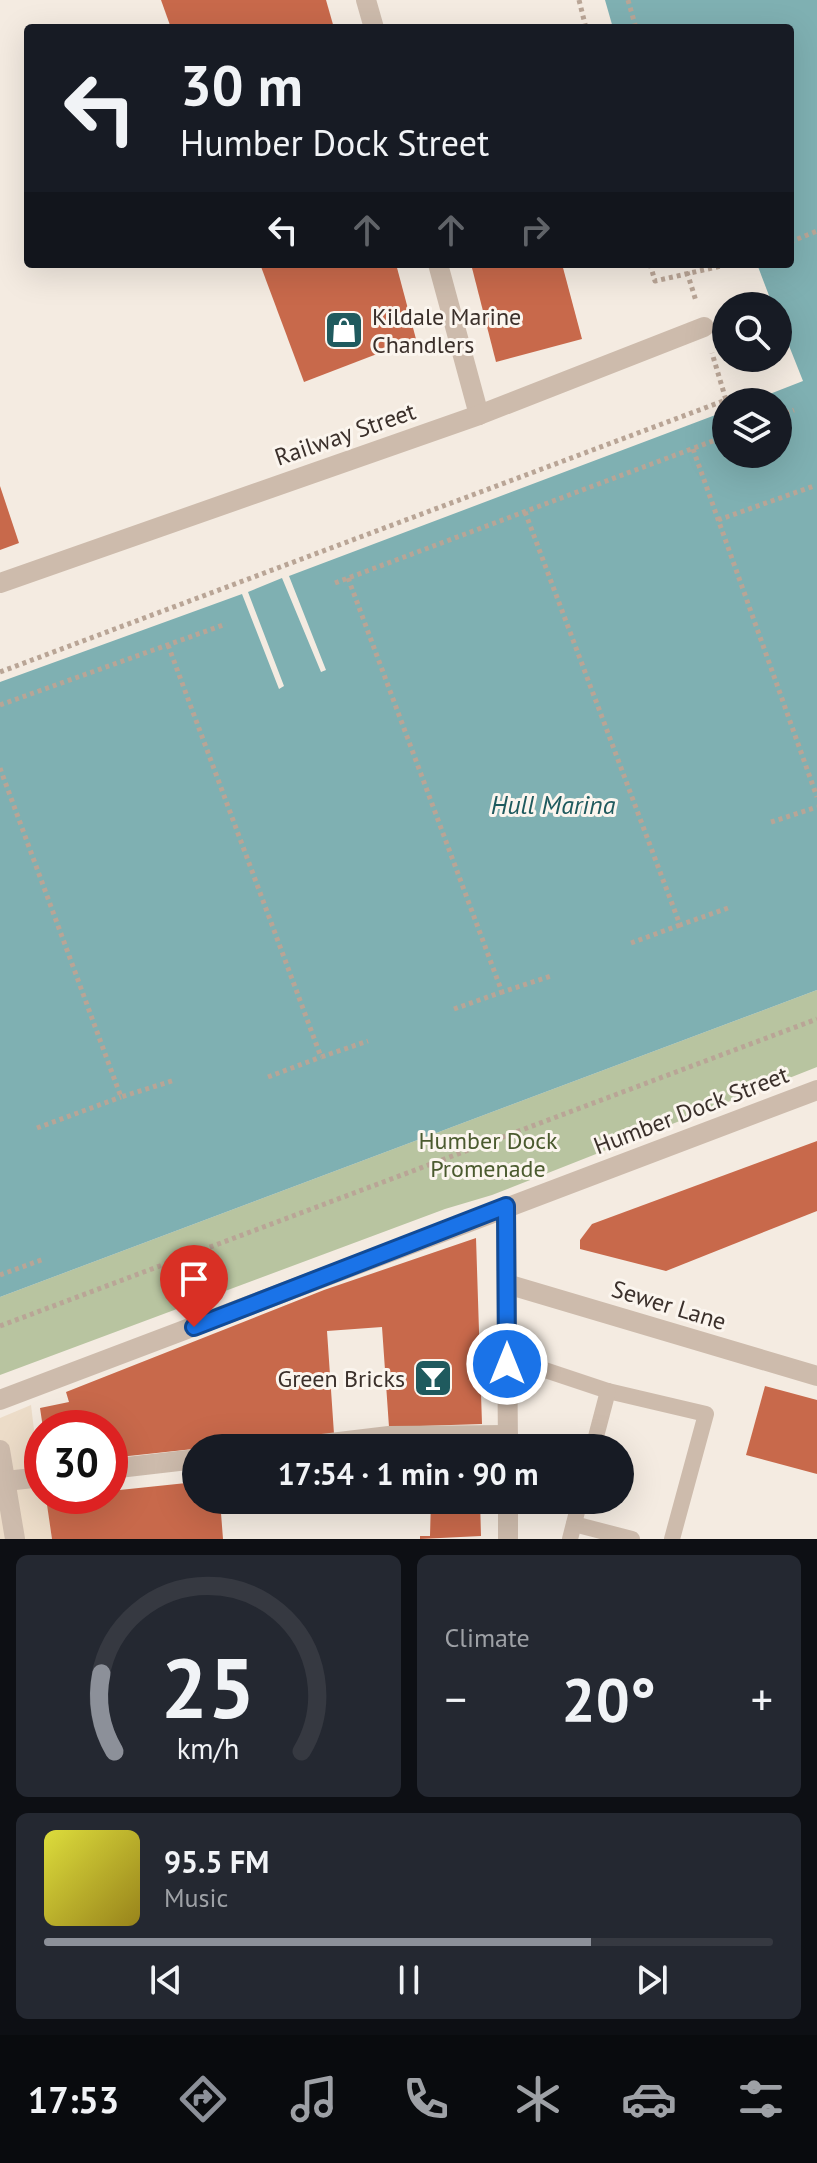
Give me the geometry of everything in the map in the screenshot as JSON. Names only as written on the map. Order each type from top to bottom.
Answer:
[{"type":"street","points":[[366,0],[373,24]]},
{"type":"street","points":[[439,268],[479,415]]},
{"type":"street","name":"Railway Street","points":[[0,583],[479,415],[704,327]]},
{"type":"street","name":"Humber Dock Street","points":[[0,1400],[817,1090]]},
{"type":"street","points":[[506,1206],[508,1434]]},
{"type":"street","name":"Sewer Lane","points":[[507,1284],[817,1376]]},
{"type":"street","points":[[0,1450],[15,1539]]},
{"type":"street","points":[[128,1467],[182,1461]]},
{"type":"street","points":[[6,1481],[24,1479]]},
{"type":"street","points":[[508,1514],[508,1539]]},
{"type":"lane","points":[[507,1364],[545,1370],[608,1391],[706,1414],[672,1539]]},
{"type":"lane","points":[[597,1434],[608,1391]]},
{"type":"lane","points":[[572,1531],[632,1539]]},
{"type":"path","points":[[579,0],[585,24]]},
{"type":"path","points":[[628,0],[635,24]]},
{"type":"path","points":[[794,240],[817,231]]},
{"type":"path","points":[[651,268],[655,281],[708,268]]},
{"type":"path","points":[[0,672],[726,400],[687,272]]},
{"type":"path","points":[[335,583],[712,442]]},
{"type":"path","points":[[693,449],[817,797]]},
{"type":"path","points":[[718,520],[814,486]]},
{"type":"path","points":[[525,512],[680,925]]},
{"type":"path","points":[[348,578],[502,992]]},
{"type":"path","points":[[0,705],[226,624]]},
{"type":"path","points":[[168,645],[321,1057]]},
{"type":"path","points":[[0,768],[121,1097]]},
{"type":"path","points":[[771,822],[817,807]]},
{"type":"path","points":[[631,943],[728,908]]},
{"type":"path","points":[[454,1009],[551,976]]},
{"type":"path","points":[[0,1326],[817,1019]]},
{"type":"path","points":[[268,1077],[368,1041]]},
{"type":"path","points":[[37,1128],[175,1080]]},
{"type":"path","points":[[0,1275],[44,1259]]},
{"type":"green space","name":"Humber Dock Promenade","points":[[817,990],[817,1067],[492,1195],[445,1209],[0,1375],[0,1297]]},
{"type":"shaded area","points":[[31,1405],[32,1410],[24,1410],[24,1514],[49,1514],[52,1539],[0,1539],[0,1418]]},
{"type":"water","name":"Hull Marina","points":[[605,0],[817,0],[817,990],[0,1297],[0,682],[242,594],[279,689],[284,686],[248,592],[282,578],[321,672],[326,670],[289,576],[712,416],[712,468],[792,468],[792,388],[785,388],[803,381],[792,353],[792,292],[768,292],[759,268],[794,268],[794,24],[612,24]]},
{"type":"building","points":[[161,0],[326,0],[333,24],[170,24]]},
{"type":"building","points":[[261,268],[397,268],[416,339],[304,382]]},
{"type":"building","points":[[472,268],[563,268],[582,339],[496,362]]},
{"type":"building","points":[[0,486],[19,543],[0,550]]},
{"type":"building","points":[[817,1141],[817,1211],[666,1271],[580,1249],[580,1240],[592,1224]]},
{"type":"building","points":[[476,1238],[482,1424],[389,1427],[382,1327],[327,1331],[334,1434],[182,1434],[182,1450],[128,1456],[128,1410],[40,1410],[69,1402],[66,1392],[324,1290]]},
{"type":"building","points":[[765,1386],[817,1400],[817,1474],[746,1455]]},
{"type":"building","points":[[182,1483],[182,1514],[221,1514],[223,1539],[52,1539],[48,1514],[128,1514],[128,1489]]},
{"type":"building","points":[[431,1514],[480,1514],[481,1536],[420,1539],[420,1536],[430,1536]]},
{"type":"place","name":"Kildale Marine Chandlers","points":[[344,330]]},
{"type":"place","name":"Green Bricks","points":[[433,1378]]},
{"type":"route","points":[[194,1327],[506,1206],[507,1364]]}]
